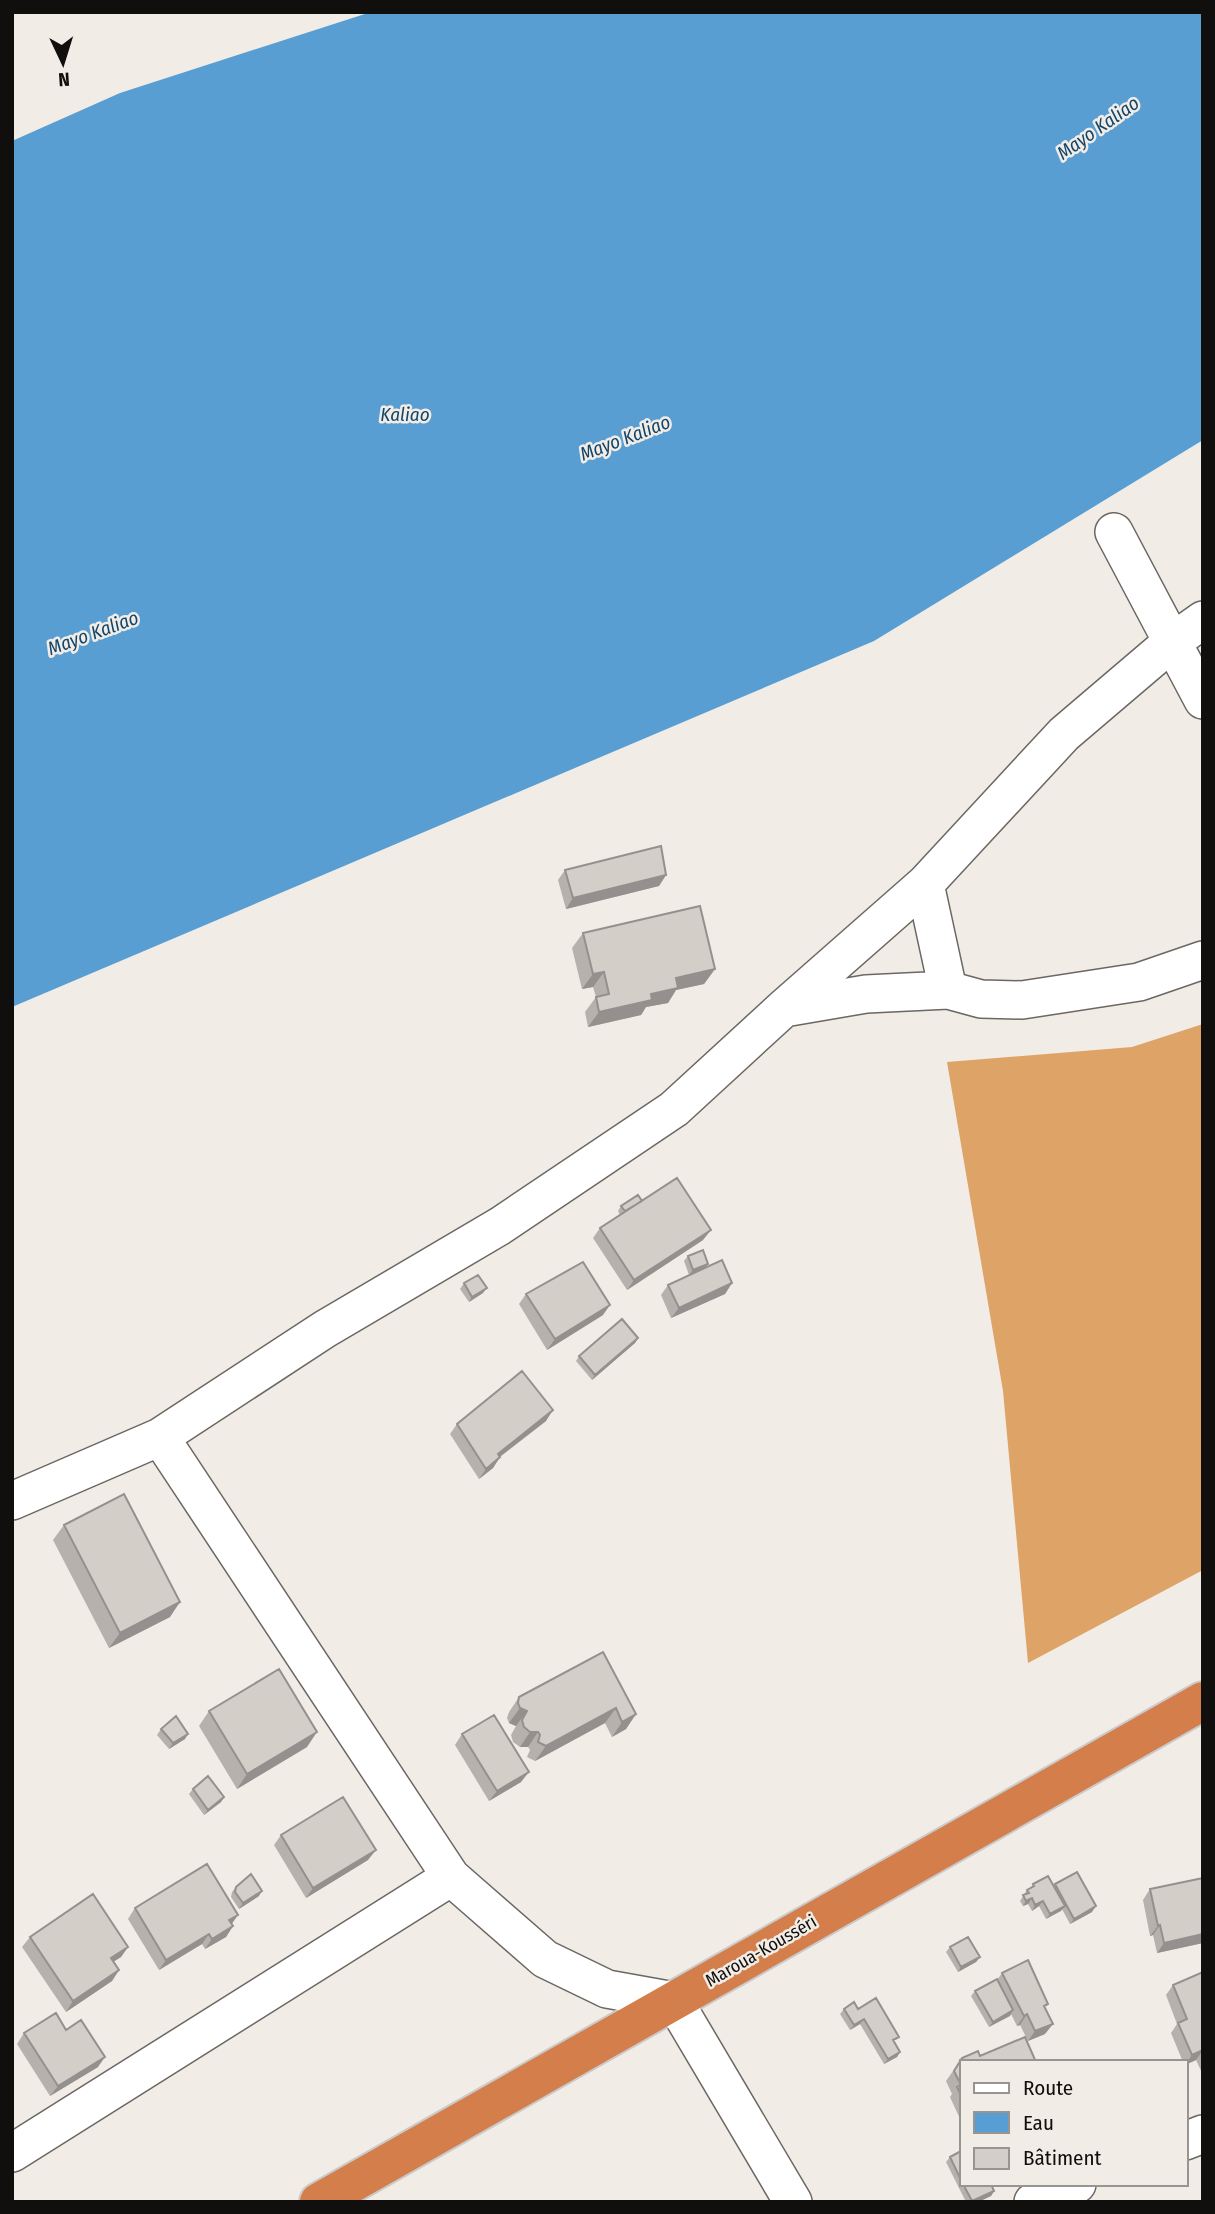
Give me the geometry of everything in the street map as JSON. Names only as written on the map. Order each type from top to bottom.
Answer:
[{"type":"highway","name":"Maroua-Kousséri","points":[[319,2202],[1203,1701]]},
{"type":"street","points":[[1114,532],[1203,700]]},
{"type":"street","points":[[12,1501],[160,1437],[325,1329],[499,1226],[674,1109],[925,884],[1064,734],[1172,642],[1203,620]]},
{"type":"street","points":[[925,884],[948,990]]},
{"type":"street","points":[[784,1008],[866,994],[948,990],[981,999],[1022,1000],[1139,982],[1203,960]]},
{"type":"street","points":[[160,1437],[451,1877],[545,1959],[607,1989],[674,2001],[793,2202]]},
{"type":"street","points":[[12,2153],[451,1877]]},
{"type":"street","points":[[1033,2202],[1072,2186]]},
{"type":"shaded area","points":[[1203,1024],[1203,1570],[1028,1663],[1003,1391],[947,1062],[1132,1047]]},
{"type":"water","name":"Kaliao","points":[[371,12],[1203,12],[1203,440],[874,641],[12,1007],[12,141],[120,93]]},
{"type":"building","points":[[661,846],[666,875],[573,898],[565,870]]},
{"type":"building","points":[[700,906],[715,969],[676,978],[678,988],[651,994],[652,1000],[599,1012],[596,997],[609,994],[604,972],[593,974],[583,933]]},
{"type":"building","points":[[677,1178],[711,1230],[634,1280],[600,1228]]},
{"type":"building","points":[[638,1195],[642,1201],[625,1211],[621,1206]]},
{"type":"building","points":[[703,1250],[708,1264],[693,1270],[688,1256]]},
{"type":"building","points":[[722,1260],[732,1283],[679,1308],[668,1285]]},
{"type":"building","points":[[583,1262],[610,1305],[555,1339],[526,1294]]},
{"type":"building","points":[[478,1275],[487,1288],[472,1297],[464,1283]]},
{"type":"building","points":[[622,1319],[638,1338],[595,1375],[579,1356]]},
{"type":"building","points":[[522,1371],[553,1410],[498,1454],[500,1457],[486,1469],[457,1424]]},
{"type":"building","points":[[124,1494],[180,1602],[120,1633],[64,1525]]},
{"type":"building","points":[[603,1652],[636,1714],[622,1722],[616,1708],[546,1746],[538,1742],[538,1732],[530,1732],[524,1727],[522,1720],[527,1711],[520,1708],[519,1697]]},
{"type":"building","points":[[279,1669],[317,1732],[247,1774],[209,1711]]},
{"type":"building","points":[[494,1715],[529,1772],[497,1791],[462,1734]]},
{"type":"building","points":[[176,1716],[188,1734],[173,1743],[161,1729]]},
{"type":"building","points":[[208,1776],[224,1797],[208,1810],[193,1789]]},
{"type":"building","points":[[343,1797],[376,1850],[313,1888],[281,1835]]},
{"type":"building","points":[[207,1864],[238,1915],[229,1920],[233,1926],[212,1939],[209,1934],[166,1960],[135,1908]]},
{"type":"building","points":[[1077,1872],[1096,1906],[1074,1919],[1055,1884]]},
{"type":"building","points":[[251,1874],[262,1891],[243,1903],[235,1892],[236,1887]]},
{"type":"building","points":[[1048,1876],[1065,1906],[1050,1914],[1043,1901],[1035,1905],[1032,1898],[1026,1901],[1023,1895],[1029,1893],[1027,1890],[1034,1886],[1033,1884]]},
{"type":"building","points":[[1203,1878],[1203,1934],[1164,1943],[1150,1889]]},
{"type":"building","points":[[93,1894],[128,1947],[111,1958],[119,1970],[73,2001],[30,1937]]},
{"type":"building","points":[[968,1937],[980,1957],[961,1967],[950,1947]]},
{"type":"building","points":[[1028,1960],[1048,2004],[1044,2006],[1053,2024],[1035,2031],[1027,2014],[1024,2016],[1002,1973]]},
{"type":"building","points":[[1203,1972],[1203,2050],[1192,2055],[1178,2023],[1187,2019],[1173,1985]]},
{"type":"building","points":[[997,1979],[1013,2010],[993,2022],[975,1991]]},
{"type":"building","points":[[876,1998],[899,2037],[893,2040],[900,2052],[888,2059],[864,2019],[854,2025],[844,2009],[854,2002],[858,2009]]},
{"type":"building","points":[[56,2013],[66,2030],[81,2020],[105,2057],[58,2086],[24,2033]]},
{"type":"building","points":[[1025,2037],[1035,2060],[961,2060],[978,2051],[980,2056]]},
{"type":"building","points":[[960,2061],[960,2083],[954,2071]]},
{"type":"building","points":[[960,2152],[960,2178],[950,2157]]},
{"type":"building","points":[[964,2186],[992,2186],[994,2191],[972,2201]]},
{"type":"water label","name":"Mayo Kaliao","points":[[1098,128]]},
{"type":"water label","name":"Mayo Kaliao","points":[[625,438]]},
{"type":"water label","name":"Mayo Kaliao","points":[[93,633]]}]
